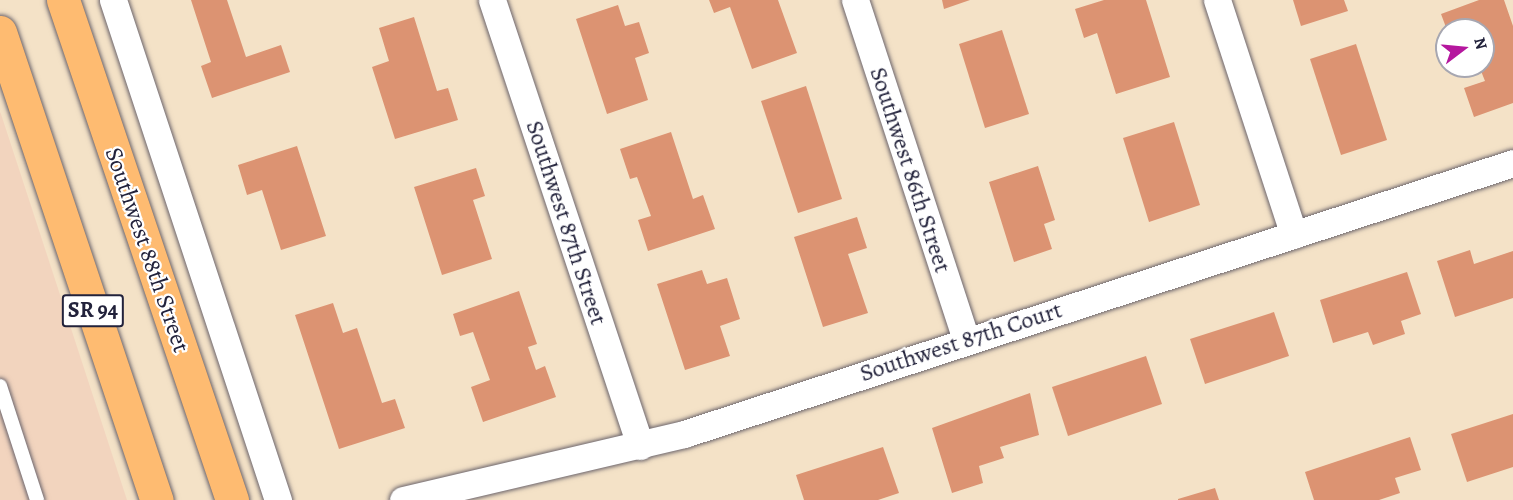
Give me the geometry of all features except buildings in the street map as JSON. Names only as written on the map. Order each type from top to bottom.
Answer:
[{"type":"main road","name":"Southwest 88th Street","points":[[63,0],[232,500]]},
{"type":"main road","name":"SR 94","points":[[3,49],[157,500]]},
{"type":"street","name":"Southwest 88th Street","points":[[113,0],[278,500]]},
{"type":"street","name":"Southwest 87th Street","points":[[492,0],[640,446]]},
{"type":"street","name":"Southwest 86th Street","points":[[855,0],[966,340]]},
{"type":"street","points":[[1216,0],[1294,235]]},
{"type":"street","name":"Southwest 87th Court","points":[[403,500],[507,473],[640,446],[1513,163]]},
{"type":"lane","points":[[0,386],[37,500]]},
{"type":"shaded area","points":[[0,112],[1,114],[127,500],[0,500]]}]
